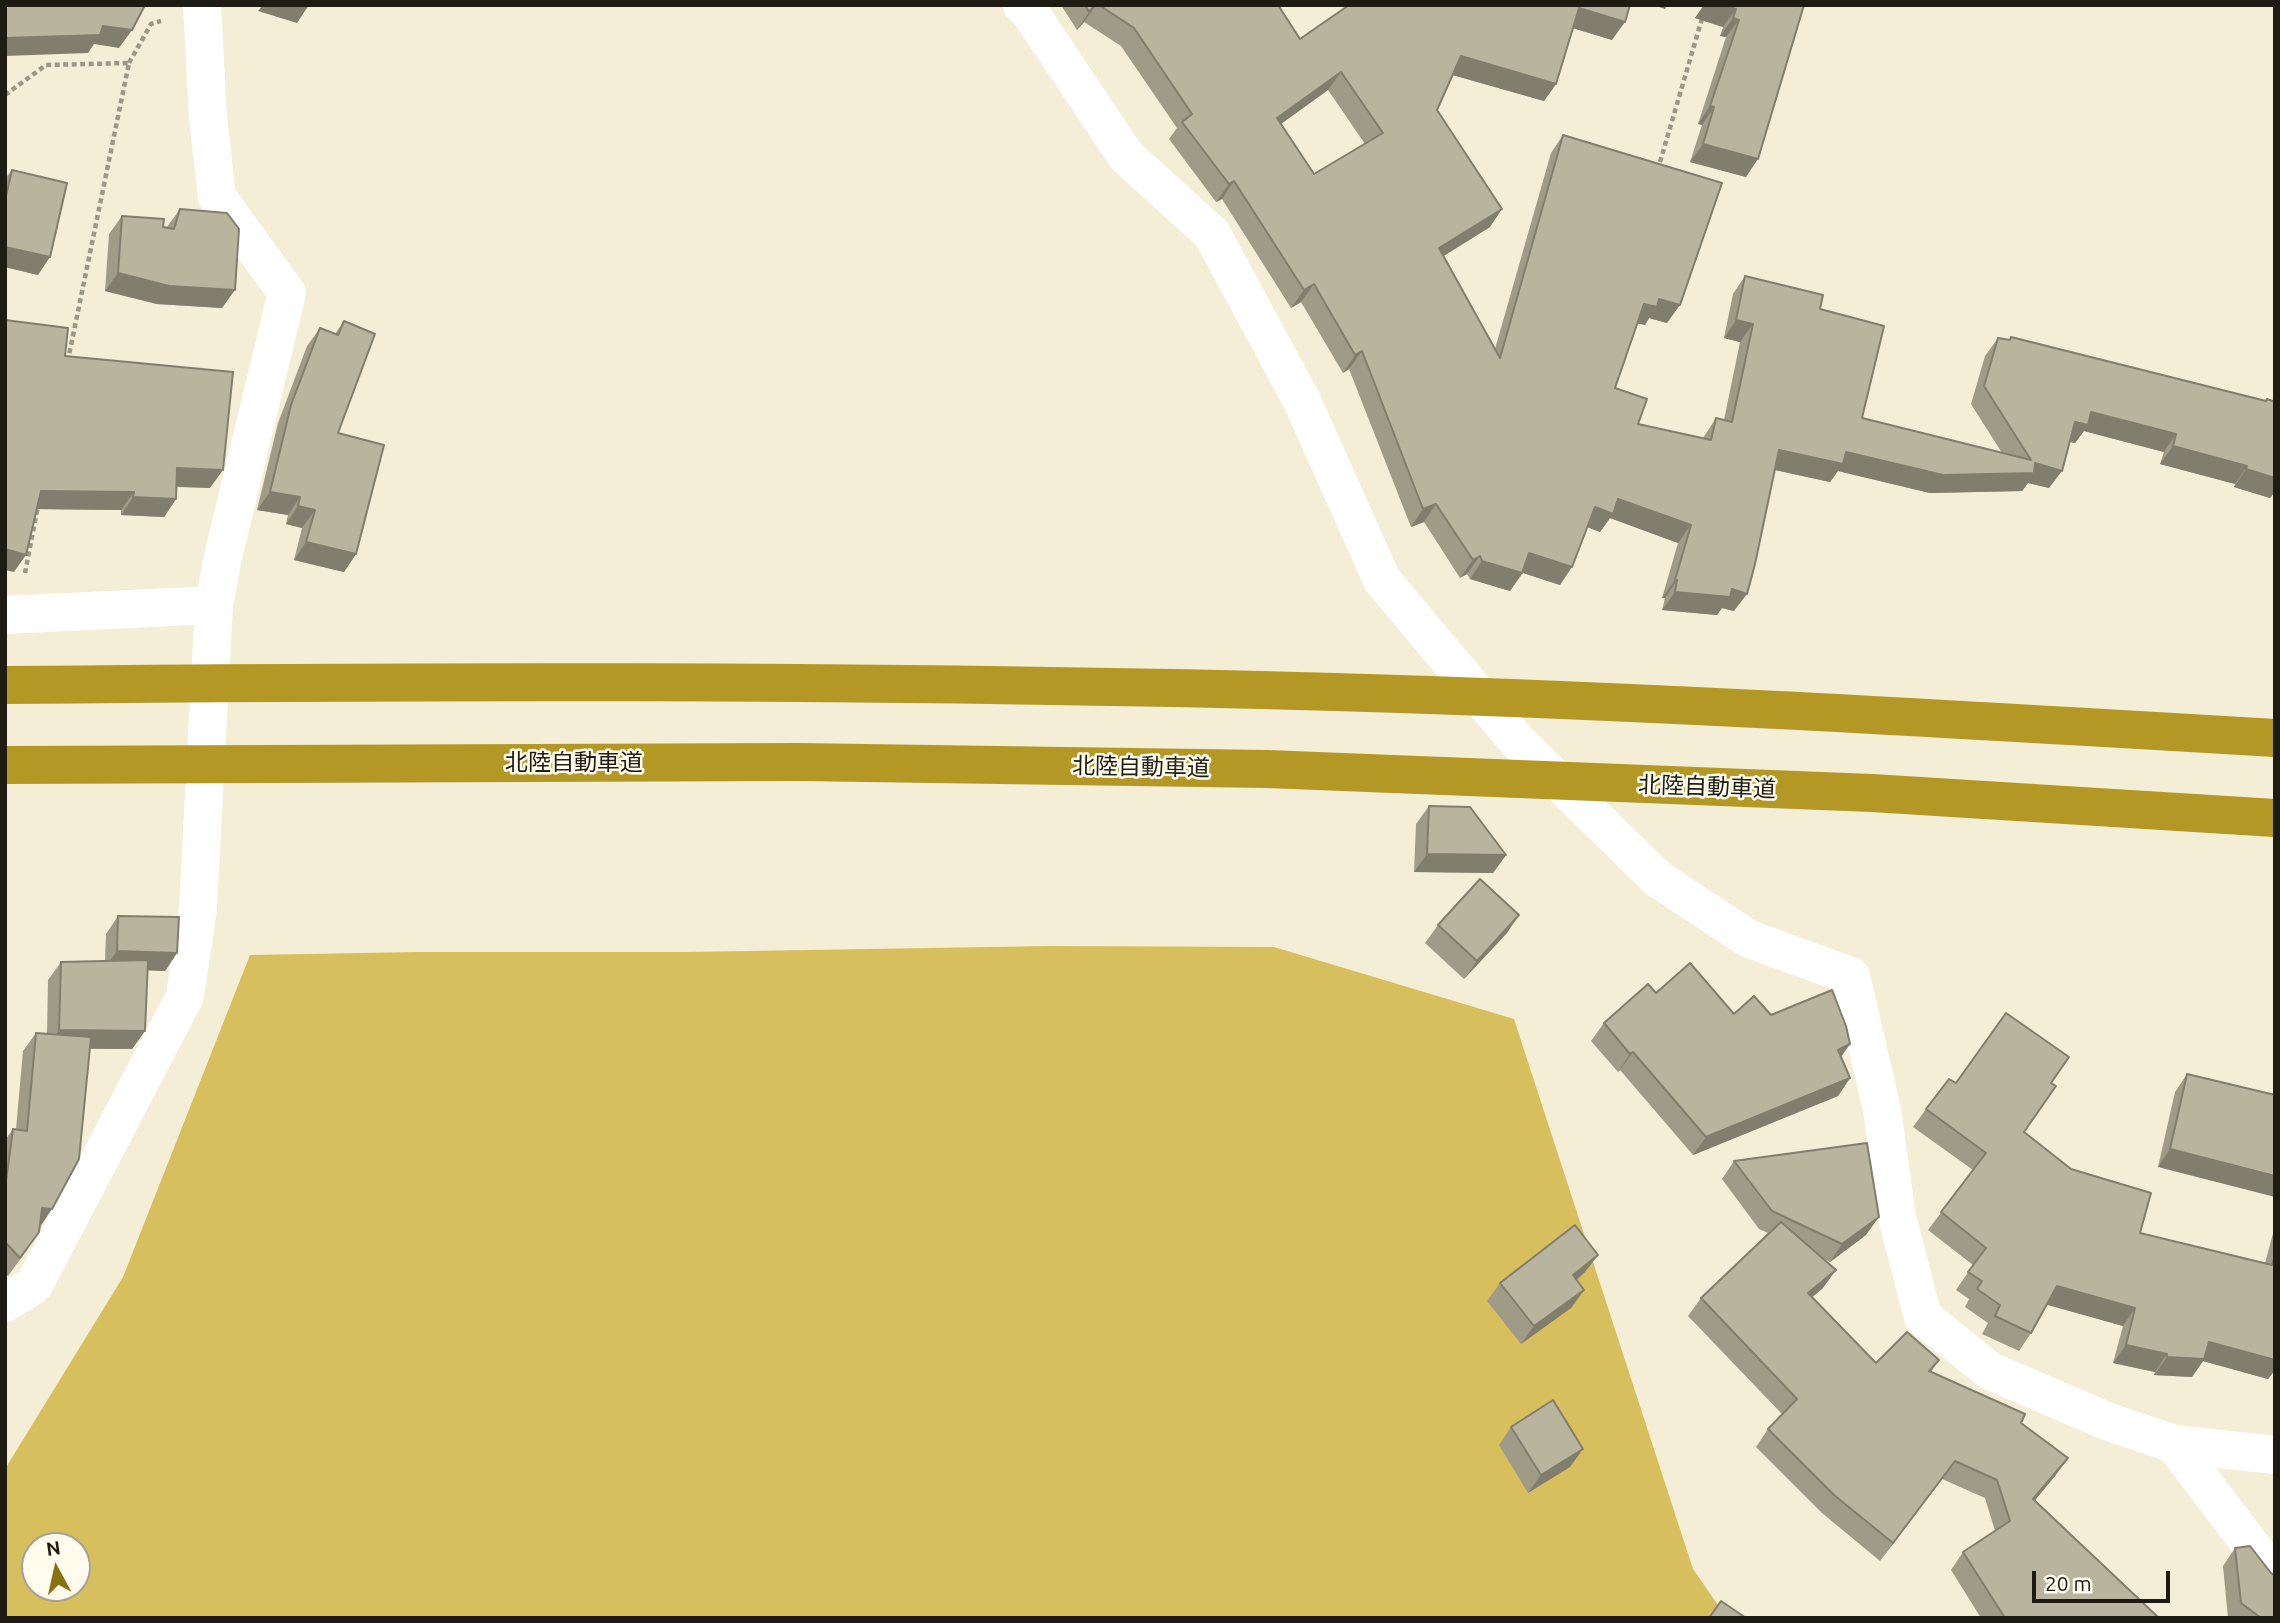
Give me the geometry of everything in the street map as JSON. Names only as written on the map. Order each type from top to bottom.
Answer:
[{"type":"highway","points":[[5,685],[804,682],[1266,690],[1867,714],[2275,738]]},
{"type":"highway","name":"北陸自動車道","points":[[5,765],[798,762],[1267,769],[1872,793],[2275,818]]},
{"type":"street","points":[[5,1303],[34,1284],[185,996],[198,908],[214,605],[223,557],[287,293],[216,197],[208,117],[202,5]]},
{"type":"street","points":[[1022,5],[1031,14],[1126,156],[1212,234],[1302,401],[1382,580],[1517,741],[1658,879],[1749,939],[1850,976],[1882,1110],[1897,1217],[1923,1317],[1990,1371],[2109,1422],[2174,1444],[2275,1455]]},
{"type":"street","points":[[11,615],[214,605]]},
{"type":"street","points":[[2174,1444],[2275,1577]]},
{"type":"path","points":[[1660,162],[1706,5]]},
{"type":"path","points":[[5,95],[46,65],[129,64],[66,373]]},
{"type":"path","points":[[11,615],[41,494]]},
{"type":"shaded area","points":[[1050,946],[1274,947],[1514,1019],[1693,1569],[1727,1618],[5,1618],[5,1469],[123,1277],[250,955],[687,952]]},
{"type":"building","points":[[5,5],[145,5],[132,30],[103,26],[100,35],[5,38]]},
{"type":"building","points":[[1085,5],[1095,5],[1089,12]]},
{"type":"building","points":[[1099,5],[1278,5],[1300,39],[1349,5],[1630,5],[1625,22],[1579,8],[1556,84],[1461,56],[1437,110],[1502,209],[1439,248],[1500,358],[1563,135],[1722,183],[1680,305],[1659,299],[1657,307],[1644,304],[1615,388],[1647,399],[1638,424],[1711,440],[1716,418],[1732,422],[1753,324],[1736,320],[1745,276],[1823,295],[1820,309],[1884,326],[1862,418],[2031,460],[1984,386],[1998,338],[2010,340],[2011,337],[2275,402],[2275,478],[2246,469],[2247,466],[2173,446],[2176,434],[2091,412],[2088,425],[2075,422],[2062,471],[2035,463],[2034,473],[1943,475],[1846,452],[1843,464],[1779,450],[1747,594],[1732,589],[1730,597],[1675,592],[1675,580],[1691,525],[1618,499],[1613,514],[1595,507],[1572,567],[1529,553],[1522,573],[1482,561],[1480,556],[1473,560],[1436,504],[1423,509],[1362,351],[1355,355],[1314,284],[1304,290],[1234,181],[1229,184],[1182,122],[1192,114],[1134,28]],"holes":[[[1341,72],[1383,133],[1314,174],[1277,118]]]},
{"type":"building","points":[[1724,5],[1804,5],[1758,159],[1703,144],[1714,107],[1710,106],[1739,20],[1733,18],[1736,9]]},
{"type":"building","points":[[12,170],[67,183],[50,257],[5,247],[5,200]]},
{"type":"building","points":[[180,209],[227,213],[239,229],[235,290],[169,286],[118,273],[122,216],[164,219],[163,227],[174,229]]},
{"type":"building","points":[[5,320],[68,328],[65,356],[233,372],[223,470],[177,468],[176,499],[133,497],[134,492],[41,491],[26,555],[5,549]]},
{"type":"building","points":[[344,321],[375,334],[338,433],[384,445],[356,554],[306,542],[315,510],[298,506],[300,497],[270,492],[291,405],[320,328],[338,335]]},
{"type":"building","points":[[1429,806],[1470,807],[1506,855],[1427,854]]},
{"type":"building","points":[[1480,879],[1519,915],[1477,961],[1438,925]]},
{"type":"building","points":[[118,916],[179,917],[177,953],[117,951]]},
{"type":"building","points":[[148,960],[145,1031],[59,1030],[61,962]]},
{"type":"building","points":[[1690,963],[1734,1014],[1754,996],[1771,1015],[1832,990],[1850,1044],[1838,1050],[1850,1078],[1706,1137],[1633,1052],[1630,1054],[1604,1023],[1648,984],[1656,993]]},
{"type":"building","points":[[2006,1013],[2069,1057],[2051,1083],[2056,1086],[2024,1132],[2071,1169],[2151,1193],[2140,1233],[2272,1265],[2275,1256],[2275,1360],[2209,1342],[2204,1359],[2167,1357],[2167,1354],[2126,1345],[2135,1308],[2057,1286],[2031,1333],[1995,1316],[2000,1305],[1977,1289],[1982,1281],[1968,1272],[1986,1248],[1941,1212],[1986,1153],[1926,1109],[1949,1079],[1956,1083]]},
{"type":"building","points":[[36,1033],[91,1037],[79,1159],[52,1209],[42,1208],[39,1232],[20,1258],[5,1242],[5,1188],[13,1129],[27,1131]]},
{"type":"building","points":[[2187,1074],[2275,1095],[2275,1176],[2170,1149]]},
{"type":"building","points":[[1867,1143],[1879,1217],[1842,1244],[1772,1211],[1734,1161]]},
{"type":"building","points":[[1781,1222],[1836,1270],[1808,1293],[1876,1363],[1907,1332],[1939,1360],[1929,1371],[2025,1414],[2021,1423],[2068,1458],[2033,1499],[2159,1618],[2005,1618],[1963,1552],[2010,1521],[1997,1480],[1955,1461],[1893,1543],[1834,1495],[1768,1429],[1797,1399],[1701,1298]]},
{"type":"building","points":[[1575,1225],[1598,1255],[1573,1275],[1584,1290],[1534,1326],[1500,1283]]},
{"type":"building","points":[[1553,1400],[1583,1449],[1541,1475],[1511,1427]]},
{"type":"building","points":[[2250,1546],[2275,1576],[2275,1618],[2261,1618],[2241,1603],[2235,1548]]},
{"type":"building","points":[[1721,1601],[1746,1618],[1709,1618]]}]
